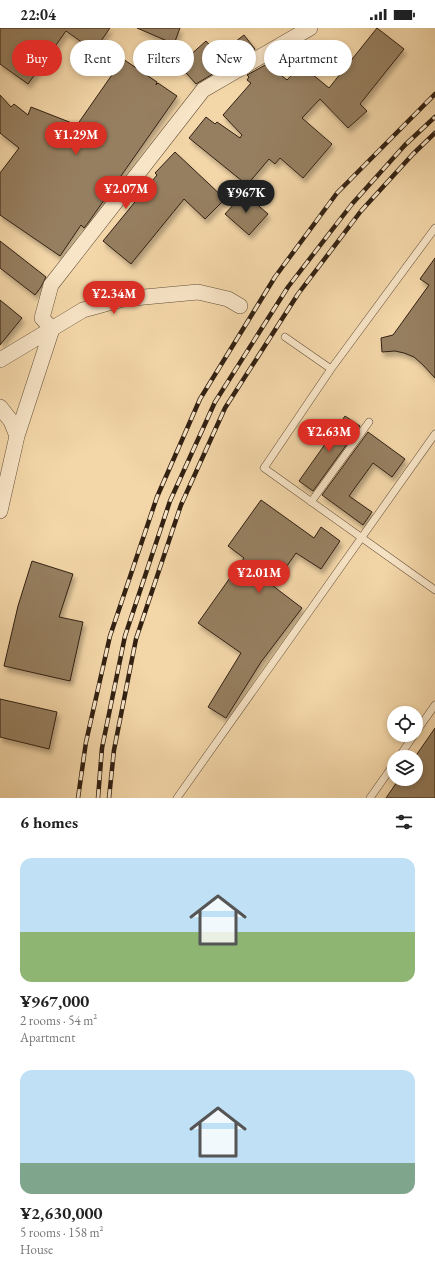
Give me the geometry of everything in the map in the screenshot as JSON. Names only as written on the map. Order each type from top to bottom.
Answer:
[{"type":"street","points":[[52,329],[42,318],[51,285],[203,90],[310,28]]},
{"type":"street","points":[[0,360],[83,310],[123,299],[198,292],[228,299],[240,306]]},
{"type":"street","points":[[0,511],[17,436],[52,329]]},
{"type":"street","points":[[0,407],[11,421],[17,436]]},
{"type":"lane","points":[[435,228],[332,369],[264,468],[435,590]]},
{"type":"lane","points":[[286,337],[332,369]]},
{"type":"lane","points":[[312,502],[369,422]]},
{"type":"lane","points":[[177,798],[435,434]]},
{"type":"lane","points":[[423,722],[435,705]]},
{"type":"lane","points":[[370,798],[387,774]]},
{"type":"building","points":[[0,28],[110,28],[102,40],[79,40],[66,31],[60,40],[12,40],[12,73],[0,64]]},
{"type":"building","points":[[137,28],[180,28],[176,40],[165,40]]},
{"type":"building","points":[[377,28],[404,49],[360,104],[367,111],[348,128],[320,99],[302,118],[332,144],[303,178],[280,158],[275,164],[269,159],[247,185],[189,138],[206,117],[215,124],[217,122],[240,138],[242,135],[223,115],[251,83],[247,80],[249,77],[248,76],[256,76],[256,70],[264,66],[264,76],[282,76],[287,80],[291,76],[314,76],[329,88],[339,76],[352,76],[352,59]]},
{"type":"building","points":[[244,35],[248,40],[237,40]]},
{"type":"building","points":[[202,45],[202,76],[209,76],[196,84],[189,76],[194,76],[194,52]]},
{"type":"building","points":[[125,60],[133,66],[133,76],[148,76],[157,82],[156,85],[158,83],[177,96],[88,223],[84,228],[81,225],[60,256],[0,215],[0,173],[19,148],[0,133],[0,95],[11,107],[14,104],[28,115],[31,107],[77,125],[111,76],[125,76]]},
{"type":"building","points":[[17,76],[34,76],[28,84]]},
{"type":"building","points":[[175,152],[225,199],[205,219],[184,199],[131,264],[103,241],[157,175],[155,173]]},
{"type":"building","points":[[244,193],[268,214],[249,235],[225,214]]},
{"type":"building","points":[[0,241],[46,277],[35,295],[0,268]]},
{"type":"building","points":[[435,258],[435,378],[414,357],[395,351],[382,352],[381,338],[393,335],[429,285],[420,279]]},
{"type":"building","points":[[0,300],[22,318],[0,345]]},
{"type":"building","points":[[345,416],[360,426],[313,491],[299,481]]},
{"type":"building","points":[[368,432],[405,459],[392,477],[373,463],[349,496],[372,512],[363,525],[322,495]]},
{"type":"building","points":[[261,500],[314,538],[321,527],[340,541],[321,569],[296,553],[273,586],[302,608],[261,662],[226,718],[208,707],[241,653],[198,623],[244,558],[228,546]]},
{"type":"building","points":[[32,561],[73,574],[59,617],[83,622],[70,681],[4,666],[18,606]]},
{"type":"building","points":[[0,699],[57,712],[49,749],[0,737]]},
{"type":"building","points":[[435,728],[435,798],[386,798],[394,786],[423,786],[423,750],[420,750]]},
{"type":"railway","points":[[78,798],[86,742],[110,636],[157,497],[200,399],[275,277],[337,193],[435,94]]},
{"type":"railway","points":[[98,798],[102,748],[125,636],[170,501],[215,402],[288,287],[352,204],[405,145],[435,117]]},
{"type":"railway","points":[[109,798],[114,750],[136,639],[181,505],[225,408],[298,294],[361,211],[413,154],[435,133]]}]
